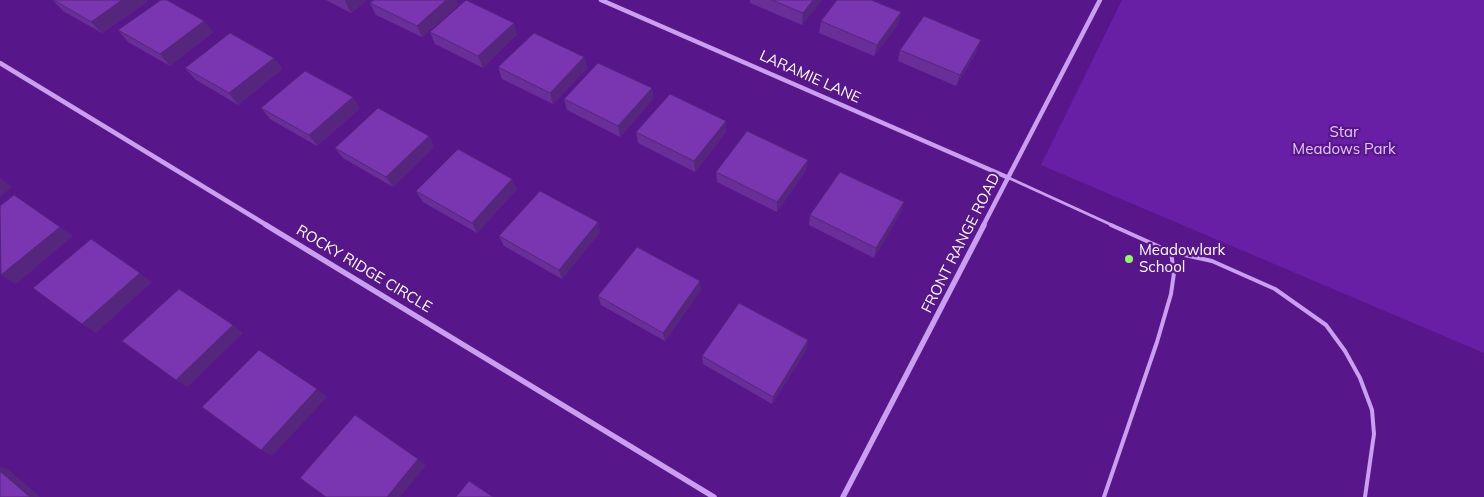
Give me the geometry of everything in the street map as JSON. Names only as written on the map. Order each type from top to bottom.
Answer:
[{"type":"street","name":"LARAMIE LANE","points":[[601,0],[1009,178]]},
{"type":"street","name":"FRONT RANGE ROAD","points":[[843,497],[1100,0]]},
{"type":"street","name":"ROCKY RIDGE CIRCLE","points":[[0,63],[714,497]]},
{"type":"lane","points":[[1009,178],[1171,252],[1212,261],[1275,289],[1326,325],[1360,378],[1372,410],[1374,434],[1365,497]]},
{"type":"lane","points":[[1104,497],[1157,342],[1171,294],[1174,274],[1171,252]]},
{"type":"green space","name":"Star Meadows Park","points":[[1122,0],[1484,0],[1484,353],[1041,165]]},
{"type":"building","points":[[54,0],[122,0],[91,22]]},
{"type":"building","points":[[161,0],[167,0],[204,21],[160,54],[118,30]]},
{"type":"building","points":[[374,0],[446,0],[417,26],[370,3]]},
{"type":"building","points":[[466,0],[514,23],[478,56],[430,32]]},
{"type":"building","points":[[772,0],[813,0],[803,13]]},
{"type":"building","points":[[837,0],[871,0],[901,12],[877,45],[821,21]]},
{"type":"building","points":[[924,16],[981,40],[960,75],[900,50]]},
{"type":"building","points":[[230,33],[274,58],[229,93],[185,68]]},
{"type":"building","points":[[534,33],[584,57],[550,93],[498,67]]},
{"type":"building","points":[[598,63],[652,88],[618,126],[564,99]]},
{"type":"building","points":[[305,71],[353,97],[309,135],[261,108]]},
{"type":"building","points":[[670,94],[726,121],[694,161],[636,132]]},
{"type":"building","points":[[378,108],[429,136],[386,177],[335,148]]},
{"type":"building","points":[[747,131],[808,160],[777,202],[716,172]]},
{"type":"building","points":[[458,149],[512,179],[472,223],[416,191]]},
{"type":"building","points":[[840,172],[904,202],[876,248],[810,215]]},
{"type":"building","points":[[540,191],[598,222],[559,270],[499,236]]},
{"type":"building","points":[[14,195],[60,227],[1,275],[0,206]]},
{"type":"building","points":[[91,239],[140,273],[82,324],[33,288]]},
{"type":"building","points":[[637,247],[700,281],[663,333],[598,296]]},
{"type":"building","points":[[179,289],[233,325],[176,380],[122,341]]},
{"type":"building","points":[[739,303],[808,340],[773,397],[702,356]]},
{"type":"building","points":[[259,350],[317,389],[261,450],[202,407]]},
{"type":"building","points":[[355,415],[418,459],[387,497],[326,497],[300,478]]},
{"type":"building","points":[[0,471],[30,497],[0,497]]},
{"type":"building","points":[[469,481],[493,497],[456,497]]},
{"type":"place","name":"Meadowlark School","points":[[1129,259]]}]
